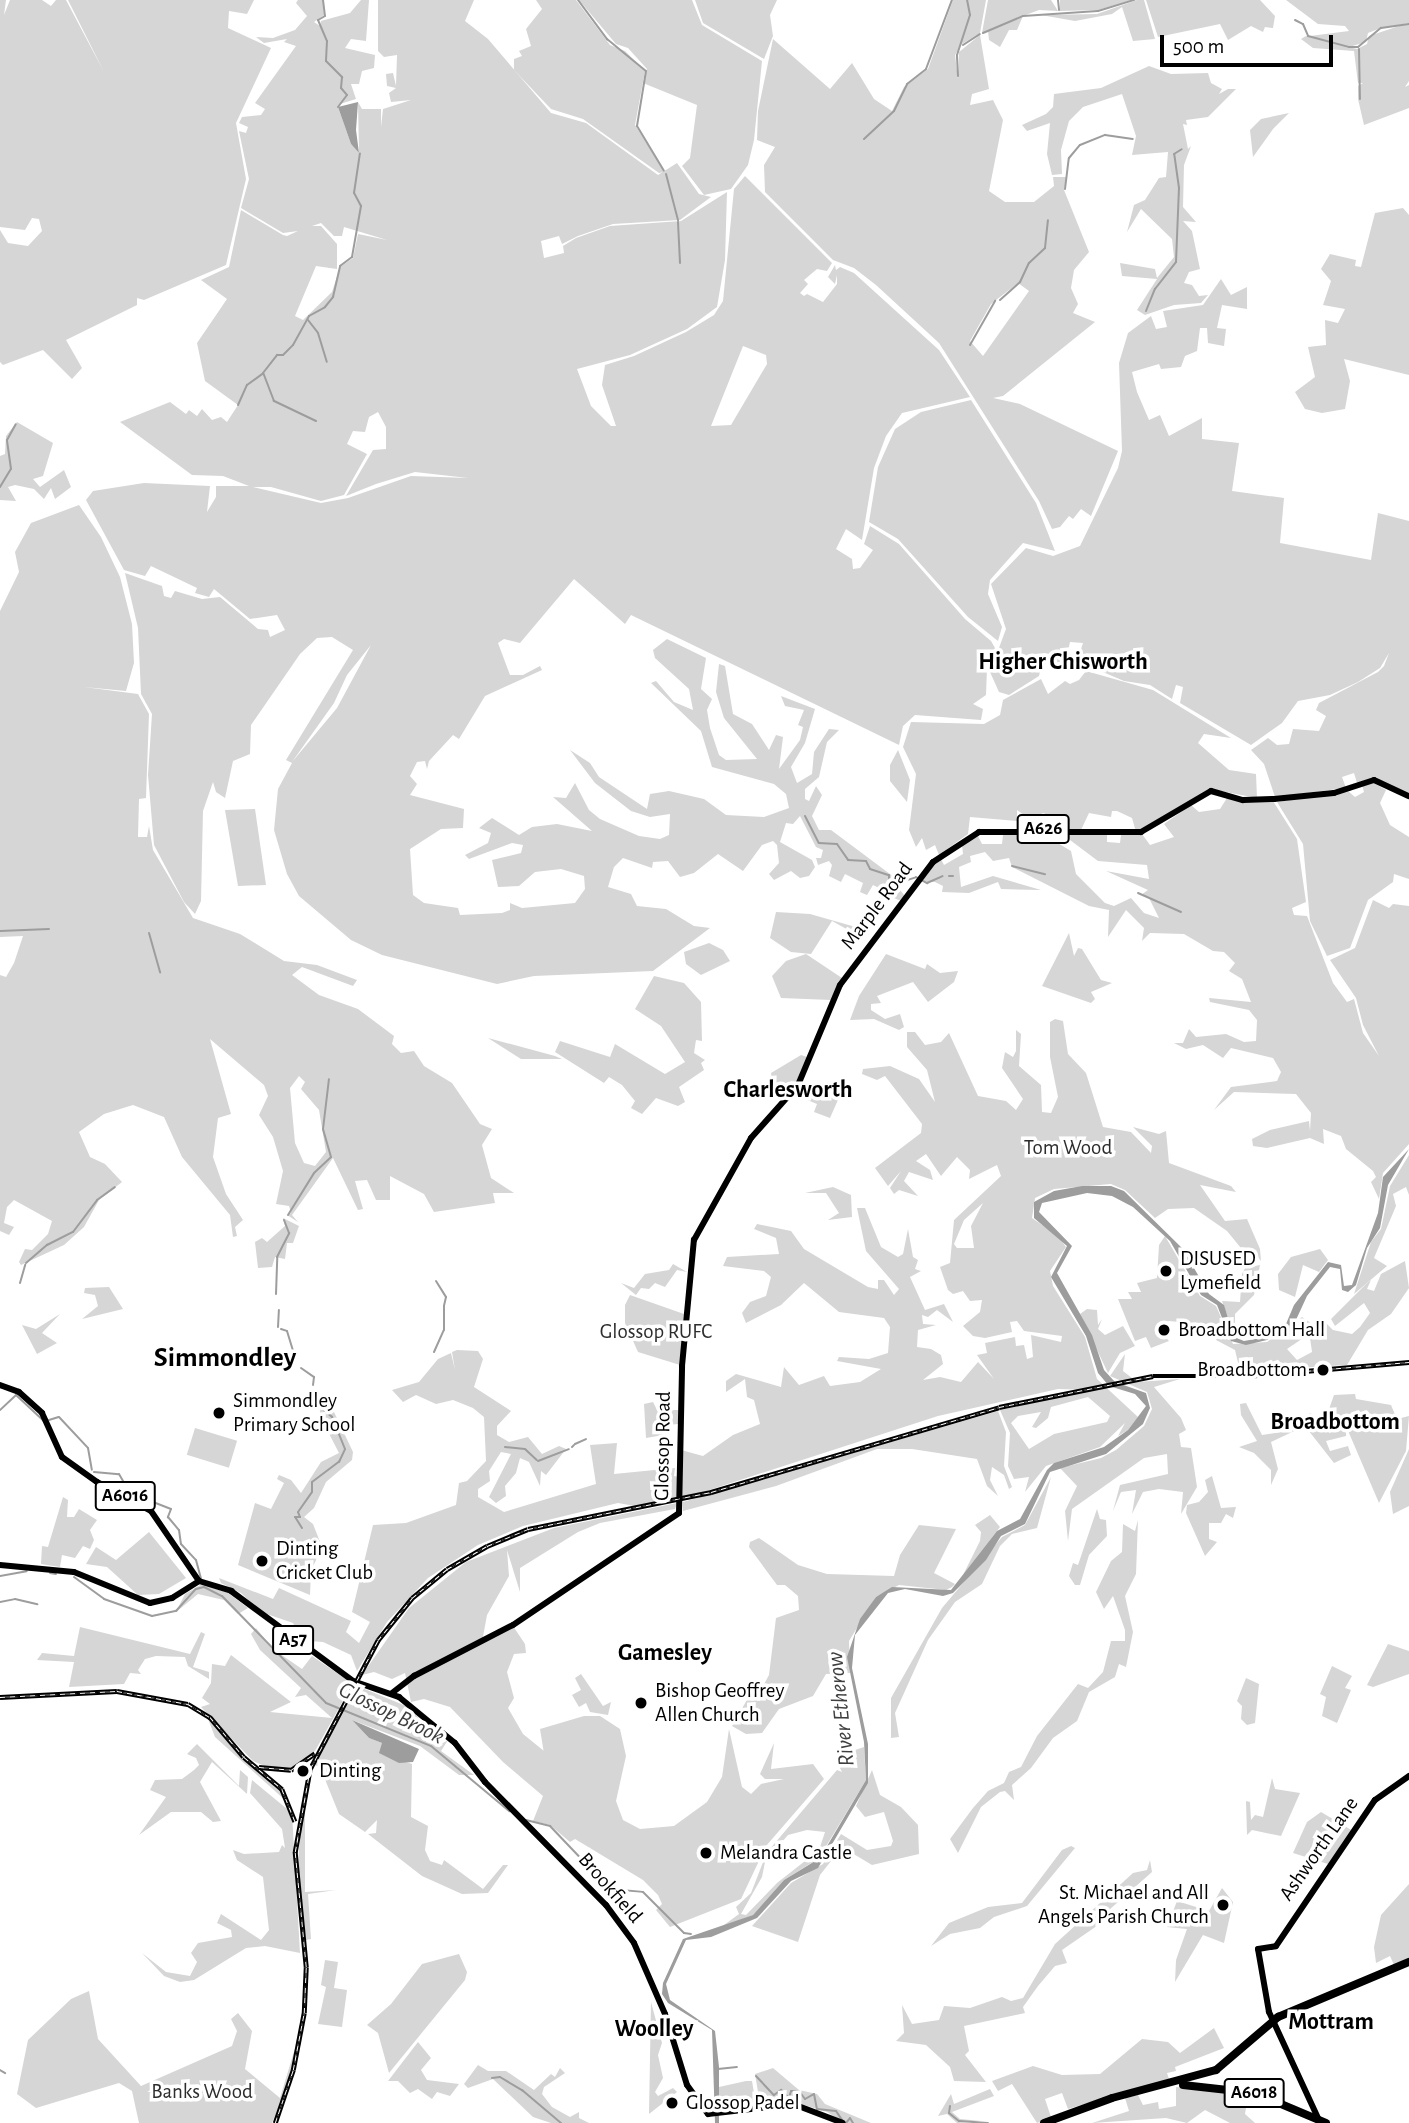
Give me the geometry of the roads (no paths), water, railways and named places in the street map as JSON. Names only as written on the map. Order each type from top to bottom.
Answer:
[{"type":"highway","points":[[1044,2123],[1112,2098],[1180,2082],[1230,2063],[1273,2021],[1409,1962]]},
{"type":"highway","name":"A6018","points":[[1180,2082],[1255,2093],[1322,2121]]},
{"type":"main road","name":"Marple Road","points":[[776,1105],[798,1085],[845,978],[933,862],[979,832],[1136,833],[1208,792],[1243,800],[1275,799],[1334,793],[1371,780],[1409,796]]},
{"type":"main road","name":"Glossop Road","points":[[392,1693],[414,1676],[513,1625],[653,1533],[680,1510],[677,1470],[692,1245],[741,1153],[776,1105]]},
{"type":"main road","name":"A6016","points":[[0,1385],[19,1392],[38,1409],[62,1457],[97,1482],[151,1511],[199,1581]]},
{"type":"main road","points":[[0,1565],[74,1573],[150,1603],[172,1598],[199,1581]]},
{"type":"main road","name":"A57","points":[[199,1581],[215,1582],[240,1597],[353,1681],[392,1693]]},
{"type":"main road","name":"Brookfield","points":[[392,1693],[455,1742],[521,1818],[612,1913],[638,1950],[656,1993],[687,2085],[710,2114],[793,2104],[843,2123]]},
{"type":"main road","name":"Ashworth Lane","points":[[1273,2021],[1258,1949],[1266,1950],[1276,1946],[1296,1912],[1320,1887],[1375,1800],[1409,1776]]},
{"type":"main road","points":[[1273,2021],[1322,2121]]},
{"type":"waterway","points":[[323,0],[325,16],[318,20],[327,41],[326,61],[342,77],[341,88],[347,95],[338,107]]},
{"type":"waterway","points":[[578,0],[607,39],[646,71],[637,126],[664,171]]},
{"type":"waterway","points":[[864,139],[894,111],[907,84],[926,69],[952,0]]},
{"type":"waterway","points":[[958,76],[957,55],[970,15],[967,0]]},
{"type":"waterway","points":[[1058,0],[1059,10]]},
{"type":"waterway","points":[[983,33],[1023,16],[1098,11],[1134,0]]},
{"type":"waterway","points":[[1295,20],[1303,24],[1308,36],[1349,47],[1358,47],[1381,28],[1409,24]]},
{"type":"waterway","points":[[963,45],[980,34]]},
{"type":"waterway","points":[[1359,49],[1360,99]]},
{"type":"waterway","points":[[1065,189],[1069,158],[1080,145],[1105,135],[1133,139]]},
{"type":"waterway","points":[[1146,311],[1155,289],[1176,262],[1179,188],[1174,154],[1182,149]]},
{"type":"waterway","points":[[316,421],[274,401],[263,373],[277,355],[283,355],[293,345],[309,316],[325,307],[333,297],[340,266],[352,257],[361,206],[354,193],[360,153]]},
{"type":"waterway","points":[[666,174],[678,220]]},
{"type":"waterway","points":[[1000,300],[1020,282],[1029,263],[1045,248],[1048,220]]},
{"type":"waterway","points":[[678,222],[680,263]]},
{"type":"waterway","points":[[970,345],[995,301]]},
{"type":"waterway","points":[[308,320],[318,333],[327,362]]},
{"type":"waterway","points":[[238,405],[247,385],[262,374]]},
{"type":"waterway","points":[[0,487],[11,469],[7,440],[16,424]]},
{"type":"waterway","points":[[805,816],[819,843],[837,844],[848,860],[866,861],[870,869],[889,875],[889,886],[916,877],[927,883],[943,876]]},
{"type":"waterway","points":[[1012,866],[1045,874]]},
{"type":"waterway","points":[[1138,893],[1181,912]]},
{"type":"waterway","points":[[0,931],[49,929]]},
{"type":"waterway","points":[[149,933],[160,972]]},
{"type":"waterway","points":[[288,1215],[314,1173],[331,1157],[323,1129],[329,1079]]},
{"type":"waterway","points":[[26,1263],[47,1245],[73,1232],[97,1200],[115,1187]]},
{"type":"waterway","points":[[276,1294],[277,1257],[289,1233],[284,1220]]},
{"type":"waterway","points":[[20,1283],[25,1265]]},
{"type":"waterway","points":[[436,1281],[446,1297],[444,1306]]},
{"type":"waterway","points":[[434,1352],[444,1330],[444,1306]]},
{"type":"waterway","points":[[278,1327],[279,1310]]},
{"type":"waterway","points":[[281,1329],[287,1331],[294,1354]]},
{"type":"waterway","points":[[301,1368],[314,1377],[313,1385]]},
{"type":"waterway","points":[[302,1528],[295,1517],[300,1517],[298,1512],[312,1492],[312,1482],[339,1462],[345,1449],[332,1417],[320,1407],[316,1393]]},
{"type":"waterway","points":[[0,1410],[16,1395],[44,1421]]},
{"type":"waterway","points":[[49,1420],[59,1417],[88,1448],[92,1470]]},
{"type":"waterway","points":[[575,1444],[586,1439]]},
{"type":"waterway","points":[[505,1447],[525,1449],[537,1460]]},
{"type":"waterway","points":[[538,1461],[569,1449]]},
{"type":"waterway","points":[[94,1472],[119,1474],[130,1493],[171,1509],[168,1517],[179,1530],[181,1544],[196,1560],[201,1579]]},
{"type":"waterway","name":"Glossop Brook","points":[[0,1576],[27,1571]]},
{"type":"waterway","name":"Glossop Brook","points":[[50,1573],[56,1574]]},
{"type":"waterway","name":"Glossop Brook","points":[[74,1577],[104,1599],[152,1616],[176,1611],[196,1589],[204,1587],[222,1596],[326,1703],[431,1746],[509,1811]]},
{"type":"waterway","points":[[0,1602],[15,1599],[37,1604]]},
{"type":"waterway","name":"Glossop Brook","points":[[526,1820],[550,1826],[610,1889],[643,1892],[684,1933],[691,1934]]},
{"type":"waterway","points":[[718,2069],[737,2067]]},
{"type":"waterway","points":[[0,2070],[5,2073]]},
{"type":"waterway","points":[[756,2076],[774,2095],[781,2090],[789,2098],[791,2091],[799,2091],[805,2099],[814,2094],[817,2109],[836,2111],[842,2120]]},
{"type":"waterway","points":[[492,2078],[500,2077],[522,2090],[561,2123]]},
{"type":"waterway","points":[[950,2106],[949,2113],[959,2121],[988,2123]]},
{"type":"waterway","points":[[846,2123],[850,2118],[853,2123]]},
{"type":"railway","points":[[275,2123],[293,2070],[304,2013],[306,1967],[295,1852],[310,1769],[378,1640],[412,1598],[447,1569],[487,1546],[528,1529],[711,1492],[999,1407],[1153,1376],[1246,1376],[1409,1362]]},
{"type":"railway","points":[[0,1697],[117,1691],[188,1704],[210,1717],[244,1757],[282,1789],[295,1822]]},
{"type":"railway","points":[[259,1767],[291,1770],[315,1753]]},
{"type":"place","name":"DISUSED Lymefield","points":[[1166,1271]]},
{"type":"place","name":"Broadbottom Hall","points":[[1164,1330]]},
{"type":"place","name":"Broadbottom","points":[[1323,1370]]},
{"type":"place","name":"Simmondley Primary School","points":[[219,1413]]},
{"type":"place","name":"Dinting Cricket Club","points":[[262,1561]]},
{"type":"place","name":"Bishop Geoffrey Allen Church","points":[[641,1703]]},
{"type":"place","name":"Dinting","points":[[303,1771]]},
{"type":"place","name":"Melandra Castle","points":[[706,1853]]},
{"type":"place","name":"St. Michael and All Angels Parish Church","points":[[1223,1905]]},
{"type":"place","name":"Glossop Padel","points":[[672,2103]]},
{"type":"district","name":"Higher Chisworth","points":[[1063,663]]},
{"type":"district","name":"Charlesworth","points":[[788,1091]]},
{"type":"district","name":"Simmondley","points":[[225,1358]]},
{"type":"district","name":"Broadbottom","points":[[1335,1423]]},
{"type":"district","name":"Gamesley","points":[[665,1654]]},
{"type":"district","name":"Mottram","points":[[1331,2023]]},
{"type":"district","name":"Woolley","points":[[654,2030]]},
{"type":"park label","name":"Tom Wood","points":[[1068,1148]]},
{"type":"park label","name":"Glossop RUFC","points":[[656,1332]]},
{"type":"park label","name":"Banks Wood","points":[[202,2092]]},
{"type":"water label","name":"River Etherow","points":[[842,1709]]}]
